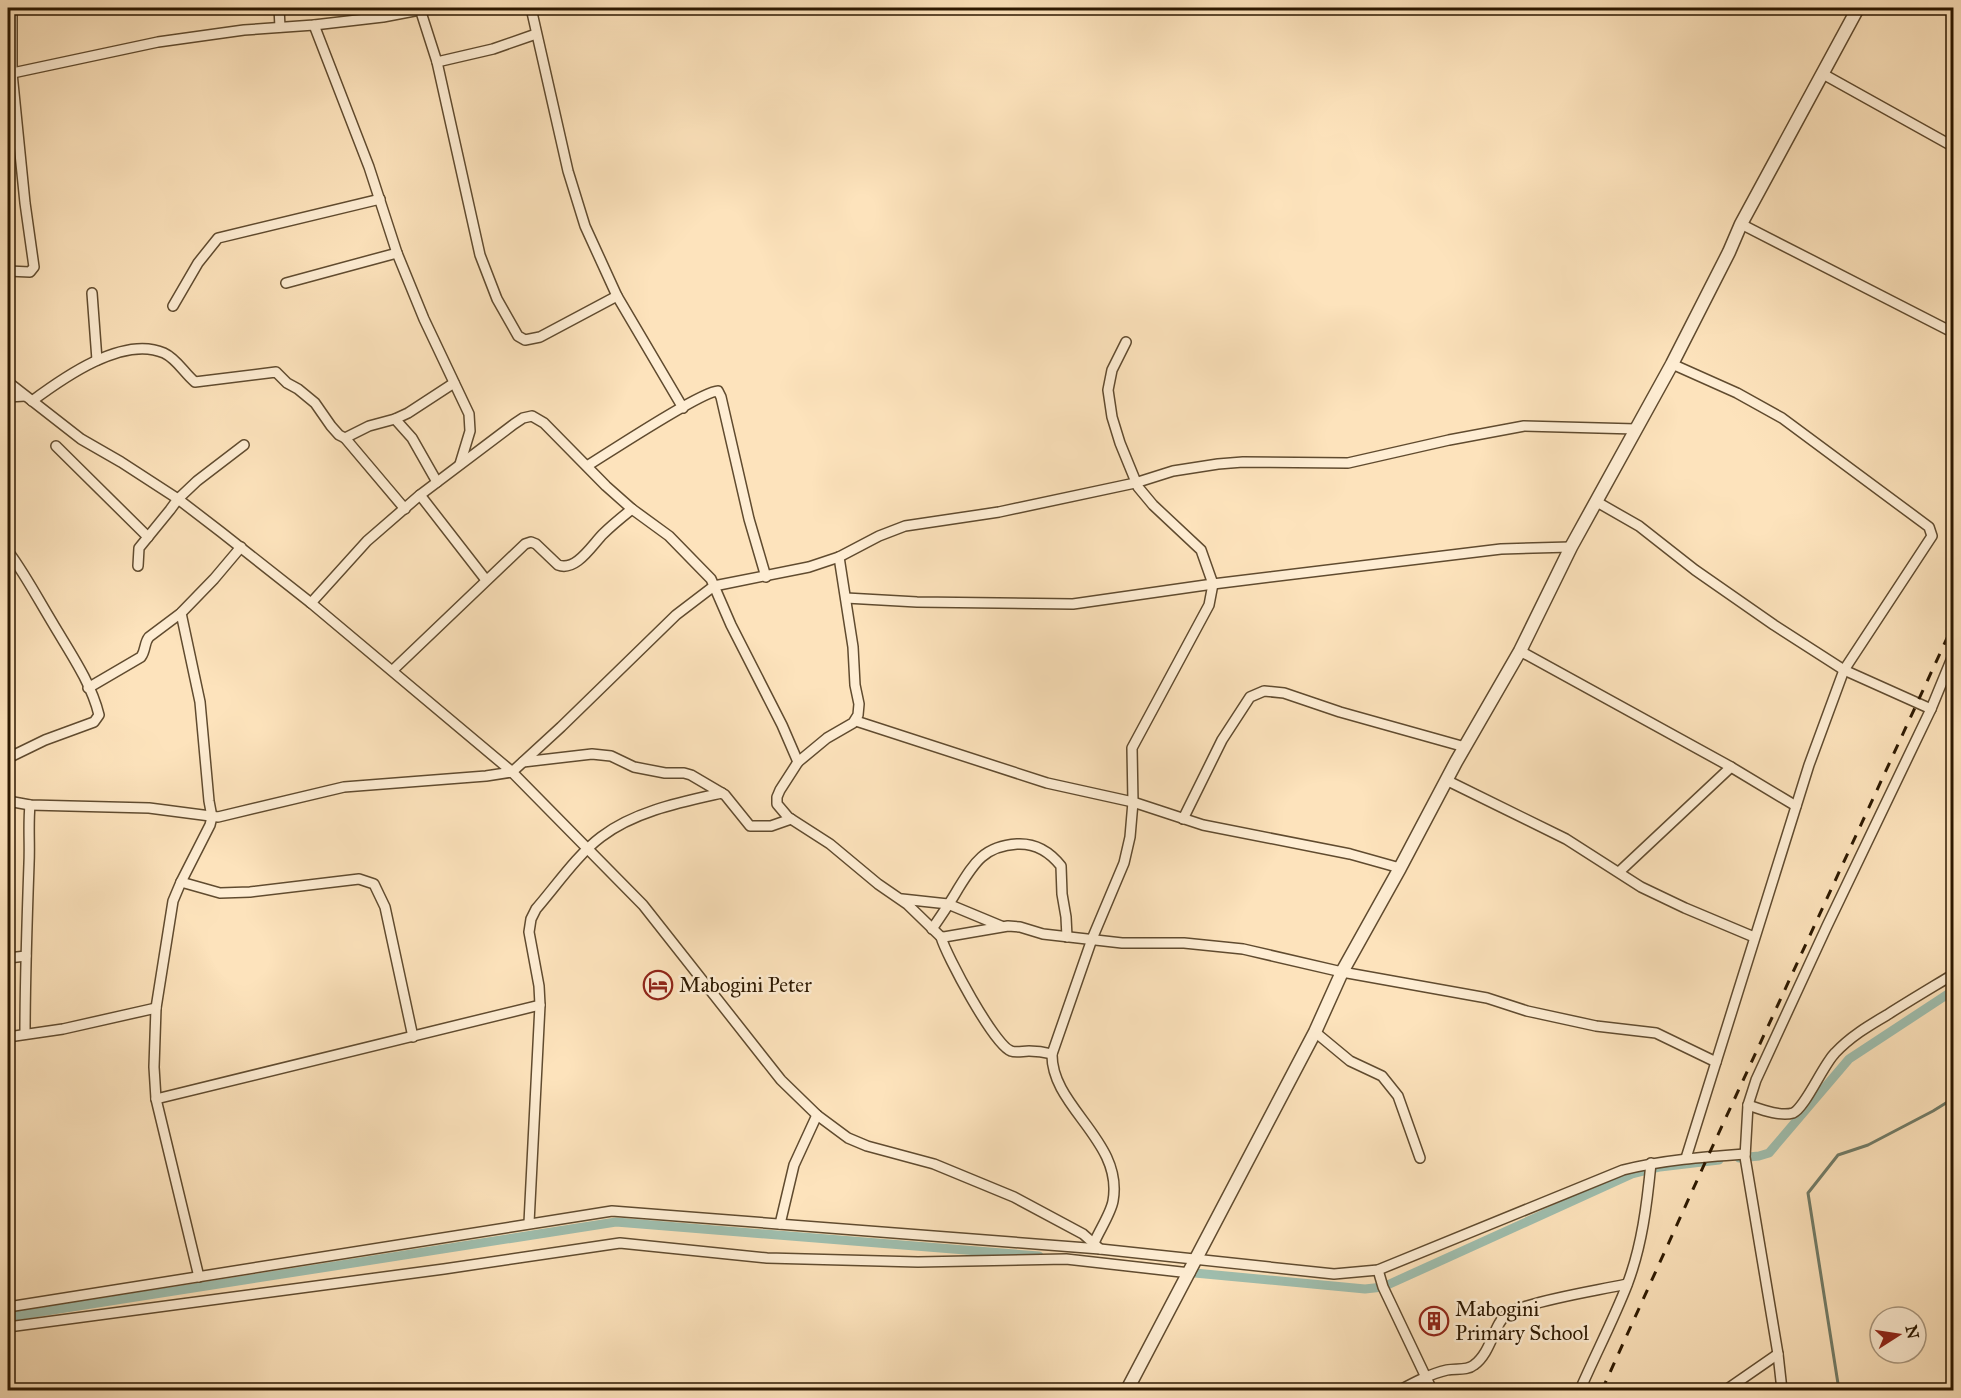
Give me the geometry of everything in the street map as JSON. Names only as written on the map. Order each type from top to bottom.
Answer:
[{"type":"street","points":[[8,271],[30,272],[34,267],[10,74],[12,8]]},
{"type":"street","points":[[279,8],[280,27]]},
{"type":"street","points":[[10,74],[158,42],[383,17],[425,8],[480,255],[497,299],[518,336],[525,340],[540,337],[616,296]]},
{"type":"street","points":[[531,8],[575,199],[616,296],[683,408]]},
{"type":"street","points":[[1127,1390],[1315,1032],[1342,972],[1446,780],[1520,651],[1571,547],[1672,364],[1741,224],[1858,8]]},
{"type":"street","points":[[314,25],[424,319],[464,400],[471,423],[460,464]]},
{"type":"street","points":[[437,62],[493,50],[536,34]]},
{"type":"street","points":[[1823,74],[1953,147]]},
{"type":"street","points":[[173,306],[198,263],[218,238],[380,200]]},
{"type":"street","points":[[1741,224],[1953,333]]},
{"type":"street","points":[[286,283],[398,253]]},
{"type":"street","points":[[92,292],[97,360]]},
{"type":"street","points":[[1097,1246],[1113,1202],[1113,1176],[1107,1156],[1063,1090],[1053,1067],[1052,1054],[1092,939],[1124,863],[1130,837],[1133,802],[1132,748],[1209,605],[1213,584],[1201,550],[1153,505],[1135,483],[1112,417],[1108,390],[1112,370],[1126,342]]},
{"type":"street","points":[[8,397],[28,398],[97,360],[126,351],[159,352],[170,357],[192,380],[198,383],[276,372],[286,383],[298,388],[315,403],[331,426],[345,438],[405,508]]},
{"type":"street","points":[[1672,364],[1737,393],[1782,418],[1929,527],[1932,532],[1930,542],[1844,670],[1817,741],[1686,1158]]},
{"type":"street","points":[[8,381],[81,439],[178,499],[393,670],[512,772],[643,905],[781,1080],[817,1115],[848,1138],[867,1146],[934,1164],[1014,1197],[1083,1234],[1097,1246]]},
{"type":"street","points":[[345,438],[369,426],[395,419],[454,383]]},
{"type":"street","points":[[587,466],[683,408],[715,391],[719,392],[749,519],[766,577]]},
{"type":"street","points":[[311,603],[367,541],[420,495],[514,424],[523,418],[532,416],[544,423],[606,486],[632,509],[669,536],[706,573],[782,725],[798,762]]},
{"type":"street","points":[[395,419],[412,438],[437,482]]},
{"type":"street","points":[[8,801],[30,805],[175,810],[212,817],[344,787],[512,772],[676,615],[714,586],[809,567],[839,557],[879,536],[905,526],[975,517],[1135,483],[1173,471],[1230,463],[1358,462],[1449,440],[1524,426],[1636,429]]},
{"type":"street","points":[[138,566],[138,550],[178,499],[197,481],[244,445]]},
{"type":"street","points":[[56,446],[148,537]]},
{"type":"street","points":[[420,495],[486,580]]},
{"type":"street","points":[[1597,502],[1639,526],[1705,577],[1844,670],[1931,709]]},
{"type":"street","points":[[393,670],[528,542],[536,544],[562,567],[579,560],[602,535],[632,509]]},
{"type":"street","points":[[846,598],[994,604],[1073,604],[1213,584],[1501,549],[1571,547]]},
{"type":"street","points":[[88,687],[141,657],[149,637],[181,613],[241,548]]},
{"type":"street","points":[[8,758],[45,740],[94,722],[99,715],[88,687],[35,591],[10,554]]},
{"type":"street","points":[[839,557],[859,704],[856,721]]},
{"type":"street","points":[[181,613],[200,702],[206,780],[212,817],[173,902],[156,1008],[154,1067],[156,1099],[199,1277]]},
{"type":"street","points":[[1520,651],[1796,806]]},
{"type":"street","points":[[1782,1390],[1745,1154],[1748,1106],[1756,1080],[1931,709],[1953,653]]},
{"type":"street","points":[[1183,819],[1222,740],[1250,697],[1257,693],[1272,691],[1291,695],[1340,712],[1465,747]]},
{"type":"street","points":[[1052,1054],[1038,1051],[1012,1052],[1005,1048],[985,1020],[941,937],[900,899],[830,844],[783,813],[777,801],[780,790],[798,762],[827,738],[856,721],[1047,783],[1133,802],[1203,825],[1350,854],[1400,868]]},
{"type":"street","points":[[523,762],[592,754],[611,756],[634,767],[691,775],[722,793],[750,826],[771,826],[791,819]]},
{"type":"street","points":[[1619,872],[1731,768]]},
{"type":"street","points":[[1446,780],[1566,839],[1641,887],[1684,908],[1754,937]]},
{"type":"street","points":[[529,1223],[540,1005],[530,932],[531,919],[536,909],[588,848],[610,832],[661,808],[722,793]]},
{"type":"street","points":[[25,1034],[30,805]]},
{"type":"street","points":[[932,929],[972,866],[983,855],[1008,844],[1027,843],[1049,852],[1061,866],[1067,937]]},
{"type":"street","points":[[181,882],[220,893],[250,892],[358,879],[374,884],[385,907],[413,1037]]},
{"type":"street","points":[[900,899],[948,904],[1001,927]]},
{"type":"street","points":[[941,937],[1001,927],[1020,927],[1032,932],[1122,943],[1184,943],[1243,948],[1342,972],[1487,998],[1527,1011],[1596,1026],[1656,1033],[1716,1062]]},
{"type":"street","points":[[8,958],[26,956]]},
{"type":"street","points":[[1748,1106],[1782,1113],[1796,1111],[1807,1097],[1827,1062],[1850,1038],[1953,974]]},
{"type":"street","points":[[156,1099],[540,1005]]},
{"type":"street","points":[[8,1037],[63,1029],[156,1008]]},
{"type":"street","points":[[1315,1032],[1350,1061],[1382,1076],[1398,1096],[1420,1158]]},
{"type":"street","points":[[780,1224],[794,1165],[817,1115]]},
{"type":"street","points":[[8,1307],[612,1211],[1097,1246],[1334,1274],[1378,1270],[1623,1170],[1650,1168],[1686,1158],[1745,1154]]},
{"type":"street","points":[[1580,1390],[1627,1284],[1639,1247],[1645,1217],[1650,1168]]},
{"type":"street","points":[[8,1327],[444,1269],[620,1243],[767,1258],[918,1262],[1066,1259],[1190,1272]]},
{"type":"street","points":[[1378,1270],[1383,1287],[1432,1390]]},
{"type":"street","points":[[1400,1390],[1425,1377],[1474,1365],[1491,1343],[1507,1313],[1546,1301],[1627,1284]]},
{"type":"street","points":[[1726,1390],[1778,1354]]},
{"type":"waterway","points":[[1739,1158],[1769,1153],[1849,1059],[1954,990]]},
{"type":"waterway","points":[[1839,1390],[1808,1193],[1838,1155],[1868,1145],[1954,1098]]},
{"type":"waterway","points":[[1184,1272],[1365,1289],[1383,1287],[1632,1174],[1660,1167],[1719,1160]]},
{"type":"waterway","points":[[8,1317],[616,1222],[1039,1256]]},
{"type":"railway","points":[[1602,1390],[1954,623]]},
{"type":"place","name":"Mabogini Peter","points":[[658,985]]},
{"type":"place","name":"Mabogini Primary School","points":[[1434,1321]]}]
